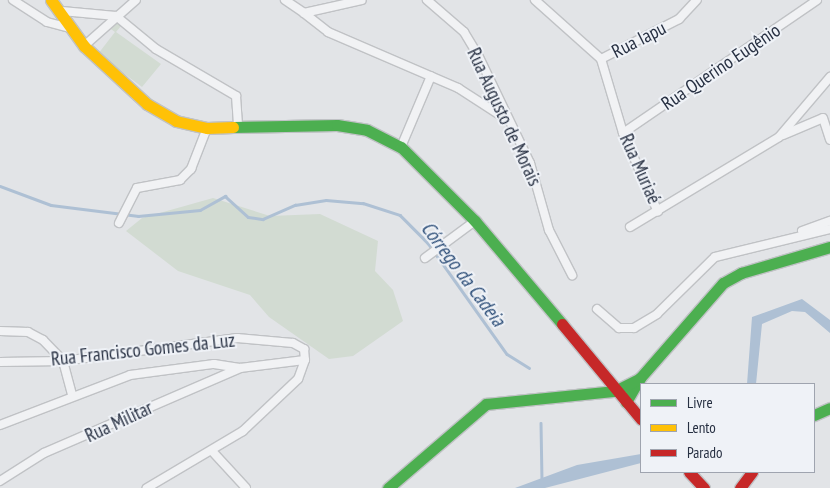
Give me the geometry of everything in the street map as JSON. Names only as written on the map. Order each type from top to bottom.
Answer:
[{"type":"street","points":[[13,0],[47,22],[73,29]]},
{"type":"street","points":[[84,46],[136,0]]},
{"type":"street","points":[[285,0],[328,32],[431,76],[506,119]]},
{"type":"street","points":[[304,13],[362,0]]},
{"type":"street","name":"Rua Augusto de Morais","points":[[427,0],[464,32],[506,119],[530,163],[549,230],[572,275]]},
{"type":"street","points":[[535,0],[602,59]]},
{"type":"street","name":"Rua Iapu","points":[[602,59],[679,19],[697,0]]},
{"type":"street","name":"Rua Querino Eugênio","points":[[623,133],[817,0]]},
{"type":"street","points":[[53,1],[62,11],[84,46],[161,114],[207,128],[238,125],[337,125],[367,130],[401,147],[475,221],[615,391],[640,418]]},
{"type":"street","points":[[62,11],[116,16],[163,54],[236,96],[238,125]]},
{"type":"street","name":"Rua Muriaé","points":[[602,59],[623,133],[658,212],[779,137],[830,77]]},
{"type":"street","points":[[401,147],[431,76]]},
{"type":"street","points":[[779,137],[823,118],[830,140]]},
{"type":"street","points":[[120,220],[130,195],[143,186],[180,180],[197,160],[207,128]]},
{"type":"street","points":[[630,227],[658,212]]},
{"type":"street","points":[[794,236],[830,220]]},
{"type":"street","points":[[428,256],[450,242],[475,221]]},
{"type":"street","points":[[597,309],[619,328],[634,328],[657,314],[715,257],[794,236],[830,229]]},
{"type":"street","points":[[626,402],[640,378],[723,283],[741,273],[830,247]]},
{"type":"street","points":[[0,331],[38,337],[63,361],[72,395]]},
{"type":"street","name":"Rua Francisco Gomes da Luz","points":[[0,362],[63,361],[237,338],[293,343],[304,349],[305,360]]},
{"type":"street","points":[[0,425],[72,395],[130,375],[214,364],[240,368],[305,360],[298,379],[281,398],[243,431],[147,488]]},
{"type":"street","name":"Rua Militar","points":[[0,481],[44,453],[240,368]]},
{"type":"street","points":[[388,488],[486,404],[615,391],[640,378]]},
{"type":"street","points":[[815,415],[830,408]]},
{"type":"street","points":[[212,450],[242,486]]},
{"type":"street","points":[[690,473],[704,488]]},
{"type":"street","points":[[740,488],[751,473]]},
{"type":"shaded area","points":[[114,21],[121,26],[116,32],[161,64],[142,87],[98,54],[115,32],[108,27]]},
{"type":"shaded area","points":[[213,198],[270,216],[320,214],[378,241],[375,271],[393,290],[403,321],[353,356],[329,359],[269,317],[250,295],[178,271],[126,231],[142,218]]},
{"type":"water","points":[[802,299],[830,320],[830,333],[805,312],[792,311],[762,324],[756,383],[747,383],[752,317]]},
{"type":"water","points":[[640,454],[640,463],[545,488],[515,488],[577,465]]},
{"type":"waterway","name":"Córrego da Cadeia","points":[[0,186],[51,205],[138,216],[200,210],[225,196],[248,217],[263,219],[295,205],[326,200],[363,203],[400,215],[428,243],[507,354],[529,368]]},
{"type":"waterway","name":"Córrego da Cadeia","points":[[541,423],[542,479]]},
{"type":"traffic: fast","points":[[233,127],[337,125],[367,130],[401,147],[475,221],[562,324]]},
{"type":"traffic: fast","points":[[626,402],[640,378],[723,283],[741,273],[830,247]]},
{"type":"traffic: fast","points":[[388,488],[486,404],[615,391],[640,378]]},
{"type":"traffic: fast","points":[[815,415],[830,408]]},
{"type":"traffic: slow","points":[[51,0],[84,46],[147,104],[176,121],[207,128],[233,127]]},
{"type":"traffic: jam","points":[[562,324],[640,418]]},
{"type":"traffic: jam","points":[[690,473],[704,488]]},
{"type":"traffic: jam","points":[[740,488],[751,473]]}]
